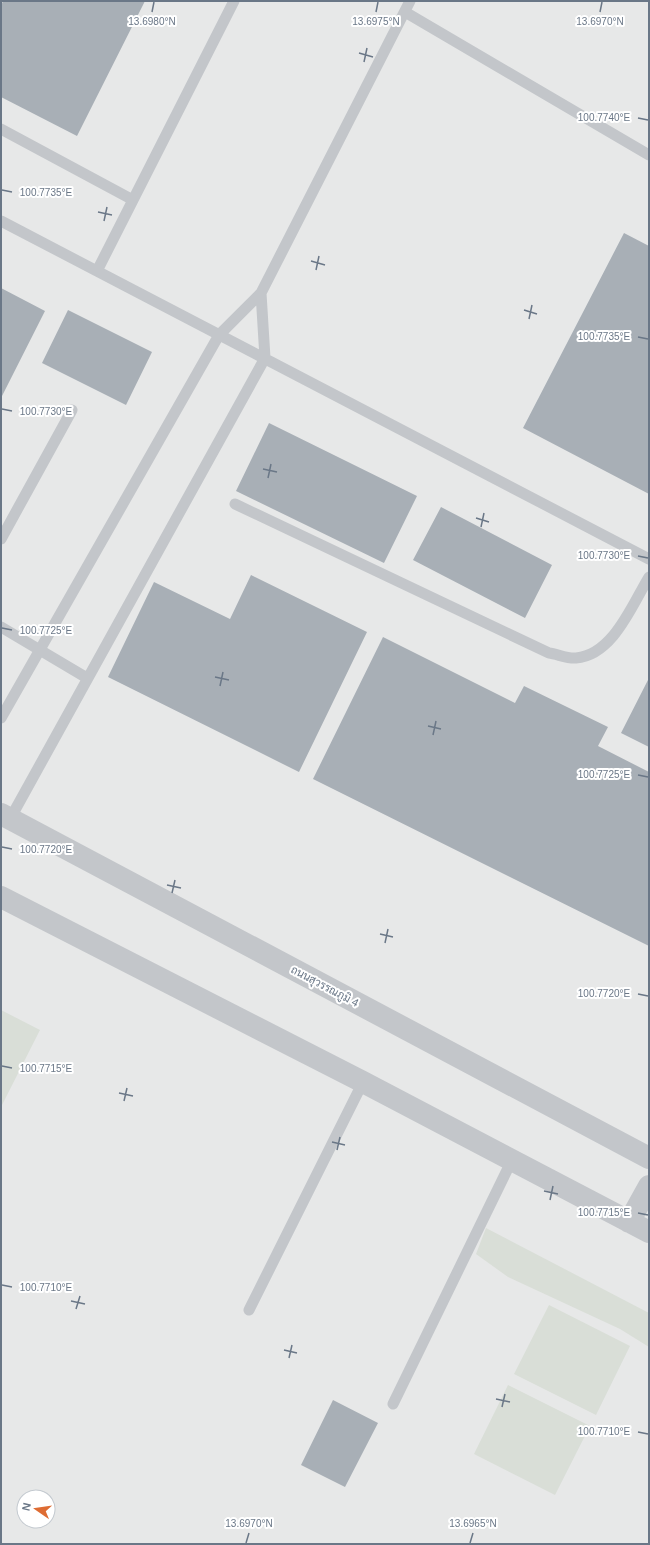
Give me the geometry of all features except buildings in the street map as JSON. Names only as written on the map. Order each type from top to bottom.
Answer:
[{"type":"street","name":"ถนนสุวรรณภูมิ 4","points":[[6,816],[649,1158]]},
{"type":"street","points":[[1,897],[363,1082],[649,1232]]},
{"type":"street","points":[[630,1222],[649,1186]]},
{"type":"lane","points":[[97,271],[234,1]]},
{"type":"lane","points":[[1,718],[219,335],[261,293],[410,1]]},
{"type":"lane","points":[[404,12],[649,156]]},
{"type":"lane","points":[[1,129],[133,200]]},
{"type":"lane","points":[[1,221],[649,558]]},
{"type":"lane","points":[[6,816],[87,678],[265,358],[261,293]]},
{"type":"lane","points":[[1,539],[72,410]]},
{"type":"lane","points":[[235,504],[549,653],[576,658],[597,652],[611,640],[649,577]]},
{"type":"lane","points":[[1,627],[87,678]]},
{"type":"lane","points":[[249,1310],[363,1082]]},
{"type":"lane","points":[[393,1404],[512,1160]]},
{"type":"shaded area","points":[[1,1],[649,1],[649,1544],[1,1544]]},
{"type":"shaded area","points":[[1,1010],[40,1030],[1,1107]]},
{"type":"shaded area","points":[[486,1228],[649,1313],[649,1347],[620,1329],[508,1277],[476,1254]]},
{"type":"shaded area","points":[[549,1305],[630,1346],[596,1415],[514,1374]]},
{"type":"shaded area","points":[[508,1385],[590,1426],[555,1495],[474,1454]]}]
